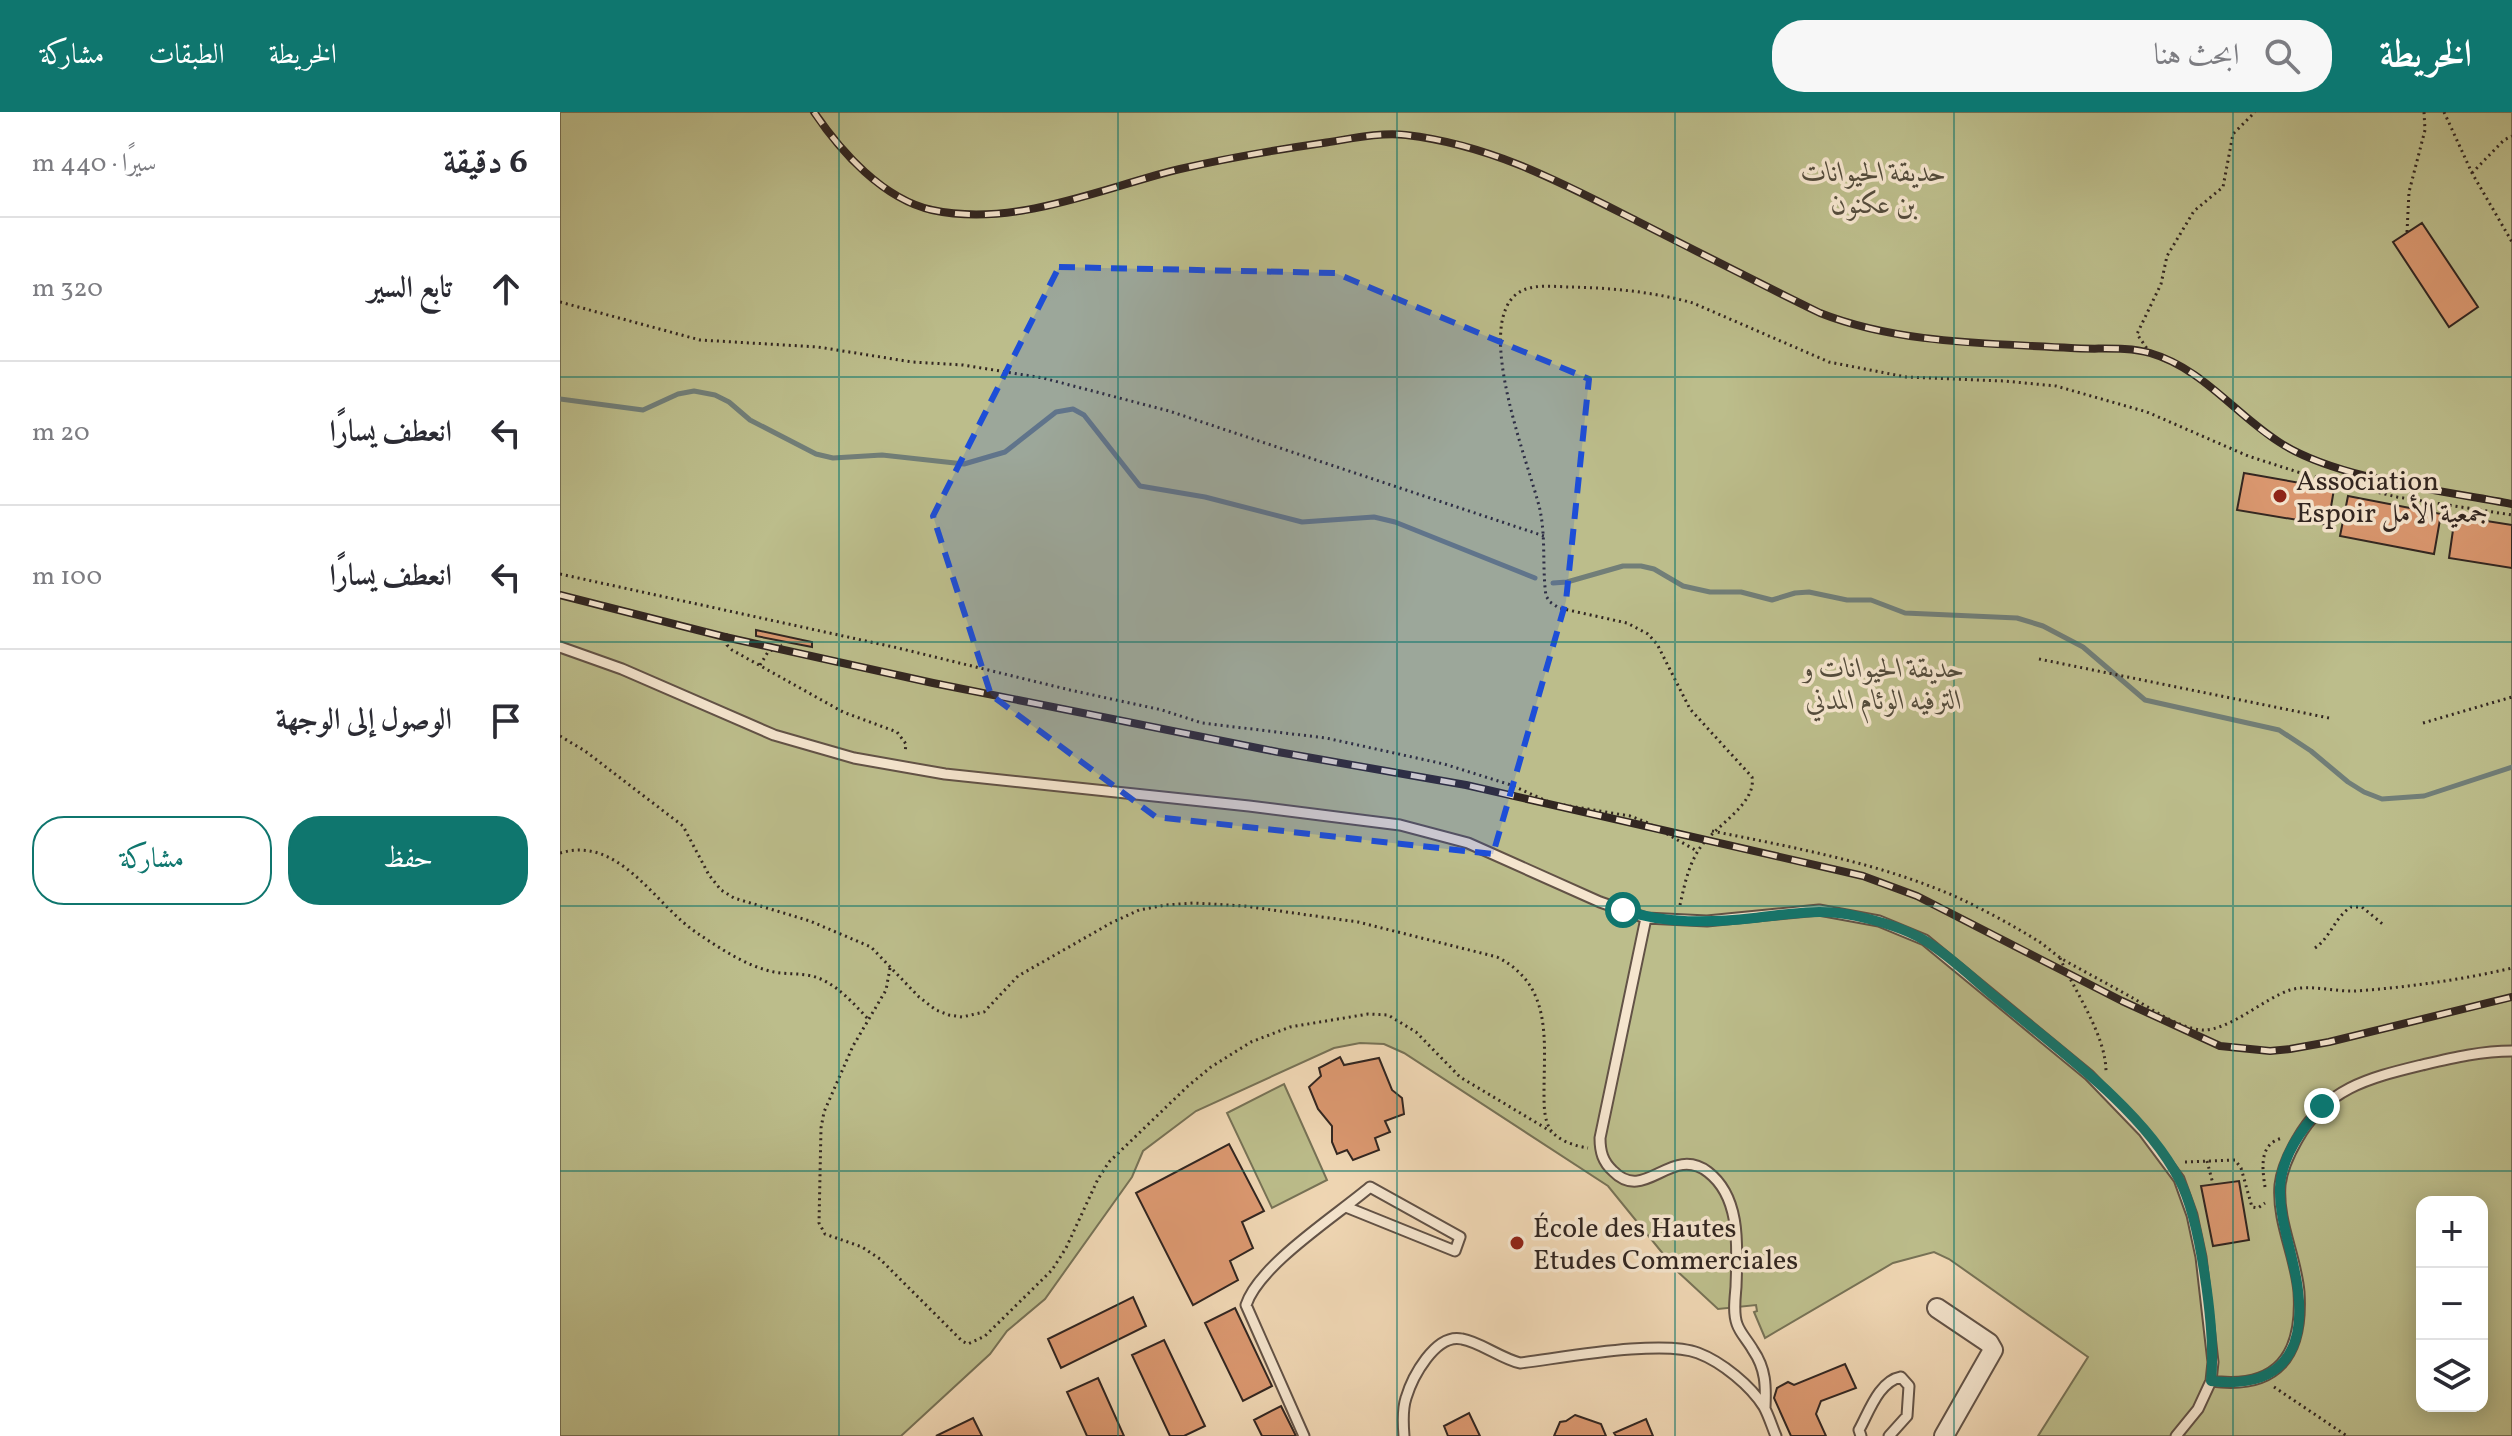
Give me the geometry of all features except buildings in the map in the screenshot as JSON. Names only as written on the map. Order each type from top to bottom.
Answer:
[{"type":"street","points":[[1937,1308],[1989,1343],[1993,1350],[1944,1435]]},
{"type":"lane","points":[[560,647],[622,669],[785,740],[906,768],[1249,806],[1426,830],[1468,843],[1600,902],[1646,918],[1676,921],[1745,919],[1819,910],[1854,915],[1925,940],[2089,1075],[2129,1114],[2169,1164],[2185,1194],[2198,1238],[2213,1362],[2211,1381],[2198,1409],[2176,1436]]},
{"type":"lane","points":[[1646,918],[1600,1150],[1612,1171],[1627,1181],[1644,1180],[1674,1165],[1684,1164],[1706,1170],[1724,1190],[1734,1224],[1736,1322],[1762,1364],[1767,1383],[1765,1408]]},
{"type":"lane","points":[[2211,1381],[2246,1382],[2262,1378],[2286,1361],[2296,1341],[2299,1291],[2282,1212],[2280,1185],[2288,1154],[2303,1128],[2322,1106],[2369,1078],[2456,1057],[2512,1051]]},
{"type":"lane","points":[[1304,1436],[1246,1305],[1251,1290],[1276,1263],[1370,1187],[1460,1237],[1455,1251],[1346,1207]]},
{"type":"lane","points":[[1404,1436],[1405,1401],[1413,1378],[1436,1348],[1448,1340],[1462,1338],[1506,1360],[1520,1363],[1677,1348],[1700,1353],[1731,1373],[1752,1392],[1765,1408],[1776,1436]]},
{"type":"lane","points":[[1861,1436],[1859,1430],[1883,1388],[1891,1379],[1901,1377],[1909,1386],[1907,1416],[1889,1436]]},
{"type":"path","points":[[2150,353],[2137,334],[2161,284],[2167,256],[2194,211],[2223,187],[2233,134],[2255,112]]},
{"type":"path","points":[[2407,232],[2409,192],[2425,130],[2424,112]]},
{"type":"path","points":[[2444,112],[2472,173],[2512,242]]},
{"type":"path","points":[[2472,173],[2504,140],[2512,136]]},
{"type":"path","points":[[1676,921],[1697,851],[1712,831],[1749,798],[1754,785],[1752,777],[1690,709],[1657,644],[1648,634],[1627,623],[1559,608],[1550,602],[1545,586],[1544,536],[1539,507],[1504,382],[1501,344],[1505,308],[1519,292],[1528,288],[1605,288],[1674,297],[1829,362],[1906,377],[2056,386],[2147,412],[2276,465],[2397,497],[2512,515]]},
{"type":"path","points":[[560,302],[700,340],[818,347],[1043,378],[1169,411],[1544,536]]},
{"type":"path","points":[[560,574],[898,648],[1162,710],[1202,723],[1326,738],[1444,764],[1511,785],[1551,803],[1630,816],[1697,851]]},
{"type":"path","points":[[726,633],[727,645],[732,650],[843,712],[897,732],[906,744],[906,768]]},
{"type":"path","points":[[760,665],[768,652],[782,645]]},
{"type":"path","points":[[2039,659],[2329,718]]},
{"type":"path","points":[[2423,723],[2512,697]]},
{"type":"path","points":[[560,736],[585,751],[683,826],[709,875],[721,890],[762,908],[856,938],[879,952],[919,997],[936,1010],[962,1017],[984,1012],[1018,976],[1111,923],[1139,910],[1166,905],[1244,906],[1358,922],[1497,957],[1511,965],[1532,990],[1544,1016],[1544,1111],[1552,1132]]},
{"type":"path","points":[[1712,831],[1766,841],[1905,878],[1966,902],[2039,941],[2060,958],[2162,1015],[2205,1030],[2295,989],[2351,991],[2386,988],[2470,978],[2512,968]]},
{"type":"path","points":[[560,853],[581,850],[613,859],[693,930],[730,955],[773,972],[820,978],[836,988],[869,1020]]},
{"type":"path","points":[[2315,948],[2328,937],[2335,922],[2351,907],[2362,907],[2385,926]]},
{"type":"path","points":[[2060,958],[2104,1053],[2107,1068],[2104,1091]]},
{"type":"path","points":[[890,967],[886,990],[853,1046],[824,1112],[819,1223],[825,1234],[862,1247],[880,1259],[968,1344],[985,1336],[1052,1270],[1109,1162],[1211,1067],[1251,1042],[1290,1027],[1368,1014],[1388,1015],[1416,1032],[1460,1077],[1482,1093],[1567,1142],[1600,1150]]},
{"type":"path","points":[[2169,1164],[2235,1160],[2241,1168],[2252,1207],[2258,1208],[2264,1205],[2266,1198],[2265,1150],[2280,1138]]},
{"type":"path","points":[[2207,1160],[2213,1184]]},
{"type":"path","points":[[2262,1378],[2347,1436]]},
{"type":"highlighted area","points":[[1059,267],[1335,273],[1589,379],[1566,601],[1493,854],[1156,817],[991,695],[933,516]]},
{"type":"green space","name":"حديقة الحيوانات و الترفيه الوئام المدني","points":[[560,112],[2512,112],[2512,1436],[2038,1436],[2088,1357],[1949,1259],[1934,1252],[1893,1263],[1765,1338],[1754,1312],[1757,1311],[1756,1305],[1718,1309],[1677,1271],[1608,1186],[1404,1053],[1384,1044],[1360,1043],[1334,1048],[1196,1111],[1143,1151],[1132,1177],[1045,1299],[1007,1331],[990,1354],[901,1436],[560,1436]]},
{"type":"green space","points":[[1284,1084],[1327,1180],[1272,1208],[1227,1113]]},
{"type":"waterway","points":[[560,399],[643,410],[678,394],[694,391],[715,395],[729,402],[750,420],[816,454],[833,458],[882,455],[964,464],[1005,452],[1056,412],[1073,409],[1084,415],[1140,486],[1205,497],[1302,522],[1374,517],[1395,522],[1535,578]]},
{"type":"waterway","points":[[1553,583],[1623,566],[1641,566],[1654,569],[1683,586],[1710,592],[1741,592],[1772,600],[1809,592],[1847,600],[1871,600],[1905,613],[2017,618],[2043,626],[2083,647],[2145,700],[2279,730],[2311,751],[2348,782],[2382,799],[2424,796],[2512,767]]},
{"type":"railway","points":[[814,112],[850,158],[880,185],[914,204],[963,214],[1026,210],[1251,154],[1375,135],[1396,134],[1438,140],[1468,147],[1554,180],[1820,313],[1881,331],[1944,340],[2150,353],[2186,369],[2263,431],[2302,455],[2391,482],[2512,504]]},
{"type":"railway","points":[[560,595],[725,637],[933,683],[1278,752],[1466,785],[1863,876],[1917,896],[2122,1001],[2220,1046],[2270,1051],[2290,1049],[2512,997]]},
{"type":"place","name":"Association Espoir جمعية الأمل","points":[[2280,496]]},
{"type":"place","name":"École des Hautes Etudes Commerciales","points":[[1517,1243]]},
{"type":"route","points":[[1623,910],[1646,918],[1676,921],[1745,919],[1819,910],[1836,912],[1879,921],[1909,933],[1925,940],[1952,961],[2089,1075],[2129,1114],[2179,1179],[2198,1238],[2213,1362],[2211,1381],[2246,1382],[2262,1378],[2286,1361],[2296,1341],[2299,1291],[2282,1212],[2280,1185],[2288,1154],[2303,1128],[2322,1106]]},
{"type":"park label","name":"حديقة الحيوانات بن عكنون","points":[[1874,187]]}]
